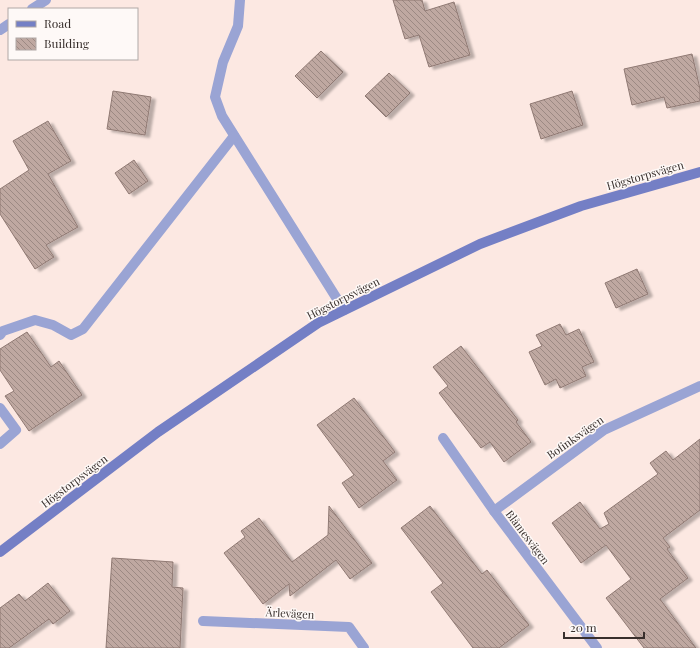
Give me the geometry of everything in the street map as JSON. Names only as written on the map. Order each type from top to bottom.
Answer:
[{"type":"street","points":[[34,8],[46,0]]},
{"type":"street","points":[[240,0],[238,26],[223,62],[215,97],[222,116],[234,136],[344,310]]},
{"type":"street","points":[[0,335],[3,331],[34,320],[53,325],[71,335],[83,329],[234,136]]},
{"type":"street","name":"Högstorpsvägen","points":[[0,552],[158,432],[318,323],[480,244],[581,206],[700,172]]},
{"type":"street","name":"Bofinksvägen","points":[[494,511],[604,430],[700,386]]},
{"type":"street","points":[[0,408],[16,430],[0,444]]},
{"type":"street","name":"Blåmesvägen","points":[[443,438],[494,511],[597,648]]},
{"type":"street","name":"Ärlevägen","points":[[203,621],[349,627],[364,648]]},
{"type":"building","points":[[393,0],[422,0],[425,11],[454,2],[470,55],[429,67],[419,35],[405,39]]},
{"type":"building","points":[[321,51],[343,72],[317,98],[295,76]]},
{"type":"building","points":[[692,54],[700,89],[700,101],[667,108],[664,97],[632,105],[624,69]]},
{"type":"building","points":[[389,73],[410,93],[386,117],[365,96]]},
{"type":"building","points":[[113,91],[151,97],[145,135],[107,129]]},
{"type":"building","points":[[572,91],[583,125],[541,139],[530,104]]},
{"type":"building","points":[[48,121],[71,161],[48,174],[78,227],[46,245],[54,257],[35,269],[0,214],[0,189],[29,170],[13,141]]},
{"type":"building","points":[[134,160],[148,181],[129,194],[115,173]]},
{"type":"building","points":[[637,269],[648,294],[616,308],[605,283]]},
{"type":"building","points":[[560,324],[566,335],[579,329],[594,362],[582,367],[586,376],[560,388],[556,379],[545,385],[529,352],[542,346],[536,335]]},
{"type":"building","points":[[27,332],[51,367],[59,361],[82,395],[29,431],[5,396],[14,391],[0,370],[0,349]]},
{"type":"building","points":[[461,346],[518,420],[516,422],[531,442],[504,462],[490,442],[481,448],[439,393],[448,386],[433,367]]},
{"type":"building","points":[[354,398],[395,452],[383,461],[397,480],[359,508],[342,483],[354,475],[317,425]]},
{"type":"building","points":[[700,439],[700,510],[663,538],[670,547],[667,549],[688,578],[660,599],[696,648],[644,648],[606,598],[631,579],[606,545],[581,563],[552,523],[580,502],[600,529],[609,524],[604,513],[658,474],[650,463],[666,451],[673,460]]},
{"type":"building","points":[[329,506],[372,563],[350,579],[336,560],[290,596],[289,584],[263,604],[224,553],[245,537],[241,531],[259,518],[292,562],[328,535]]},
{"type":"building","points":[[430,506],[482,574],[487,570],[529,625],[499,648],[473,648],[431,592],[443,583],[401,528]]},
{"type":"building","points":[[112,558],[173,562],[172,587],[183,588],[180,648],[106,648]]},
{"type":"building","points":[[48,583],[70,611],[53,624],[49,619],[9,648],[0,648],[0,608],[19,594],[25,601]]}]
